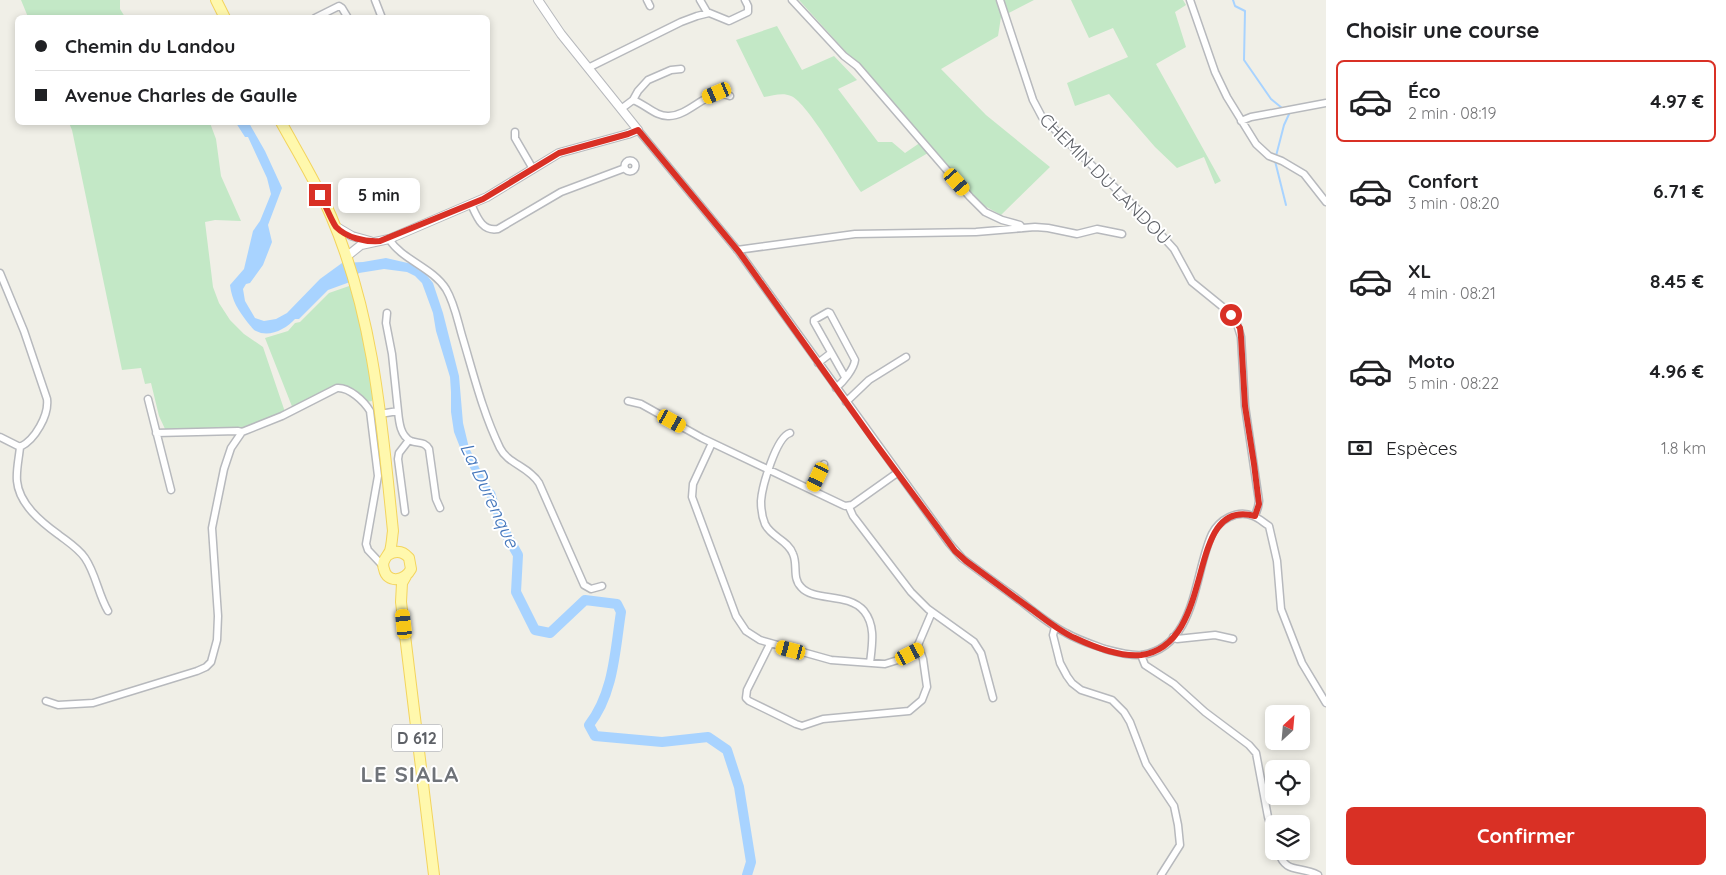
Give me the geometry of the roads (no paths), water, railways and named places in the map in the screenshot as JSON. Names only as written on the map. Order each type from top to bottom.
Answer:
[{"type":"main road","points":[[218,1],[224,15]]},
{"type":"main road","points":[[283,125],[335,226],[356,288],[372,350],[393,530],[391,549],[384,560],[383,567],[391,578],[399,579],[409,573],[411,566],[409,558],[400,548],[393,530]]},
{"type":"main road","points":[[388,555],[396,551],[404,553]]},
{"type":"main road","name":"D 612","points":[[406,576],[402,585],[401,602],[434,875]]},
{"type":"main road","name":"D 612","points":[[391,578],[396,586],[401,602]]},
{"type":"street","points":[[375,0],[381,15]]},
{"type":"street","points":[[538,0],[588,68],[737,250],[897,473],[958,554],[1055,627],[1076,638],[1105,649],[1125,654],[1141,655],[1158,649],[1173,637],[1183,623],[1191,606],[1209,542],[1216,528],[1226,519],[1235,515],[1255,516],[1269,526],[1277,561],[1282,609],[1302,663],[1326,703]]},
{"type":"street","points":[[588,68],[697,16],[709,13],[731,20],[748,12],[746,0]]},
{"type":"street","points":[[792,0],[844,56],[857,66],[985,212],[1002,220],[1020,225],[1022,228]]},
{"type":"street","name":"CHEMIN DU LANDOU","points":[[1000,0],[1032,100],[1042,117],[1060,137],[1136,208],[1174,249],[1192,282],[1224,308],[1237,324],[1241,337],[1245,406],[1258,501],[1255,516]]},
{"type":"street","points":[[1190,0],[1215,72],[1241,121],[1256,144],[1269,156],[1304,174],[1326,202]]},
{"type":"street","points":[[697,16],[701,2]]},
{"type":"street","points":[[701,2],[709,13]]},
{"type":"street","points":[[321,15],[339,6],[346,15]]},
{"type":"street","points":[[621,109],[633,100],[648,80],[671,70],[682,69]]},
{"type":"street","points":[[633,100],[666,116],[676,115],[717,93],[730,96]]},
{"type":"street","points":[[1241,121],[1326,102]]},
{"type":"street","points":[[347,259],[356,248],[372,242],[389,239],[495,193],[533,168],[567,150],[638,130]]},
{"type":"street","points":[[515,132],[515,138],[533,168]]},
{"type":"street","points":[[471,204],[478,219],[484,226],[491,230],[498,229],[561,192],[625,168]]},
{"type":"street","points":[[335,226],[352,236],[372,242]]},
{"type":"street","points":[[737,250],[855,234],[1048,228],[1077,234],[1100,229],[1122,234]]},
{"type":"street","points":[[389,239],[395,247],[427,271],[445,288],[452,303],[486,415],[501,450],[508,458],[529,471],[536,478],[584,586],[591,589],[602,586]]},
{"type":"street","points":[[0,274],[24,331],[47,403],[42,423],[27,442],[20,446]]},
{"type":"street","points":[[836,388],[845,377],[854,365],[855,360],[828,312],[814,320],[814,322],[845,377]]},
{"type":"street","points":[[388,313],[386,323],[392,354],[401,429],[409,440],[423,443],[429,449],[436,499],[440,508]]},
{"type":"street","points":[[818,363],[832,354]]},
{"type":"street","points":[[846,402],[869,380],[906,357]]},
{"type":"street","points":[[46,701],[58,705],[93,704],[197,671],[212,662],[217,640],[218,616],[212,537],[213,523],[228,455],[234,442],[242,432],[282,416],[340,388],[346,389],[367,406],[370,411],[378,476],[366,544],[383,567]]},
{"type":"street","points":[[148,399],[171,490]]},
{"type":"street","points":[[628,401],[641,404],[712,443],[849,507],[853,516],[911,592],[932,612],[974,642],[981,653],[993,698]]},
{"type":"street","points":[[380,414],[398,411]]},
{"type":"street","points":[[156,432],[242,432]]},
{"type":"street","points":[[790,433],[782,438],[769,470],[761,499],[762,513],[771,533],[790,548],[794,558],[797,582],[803,589],[850,602],[865,612],[872,631],[870,663]]},
{"type":"street","points":[[0,437],[20,446]]},
{"type":"street","points":[[405,512],[398,459],[399,453],[409,440]]},
{"type":"street","points":[[712,443],[693,484],[692,492],[694,502],[739,622],[750,634],[770,644],[831,660],[885,664],[920,650]]},
{"type":"street","points":[[20,446],[17,477],[21,496],[35,515],[82,554],[108,611]]},
{"type":"street","points":[[812,490],[824,464]]},
{"type":"street","points":[[849,507],[897,473]]},
{"type":"street","points":[[371,553],[388,555]]},
{"type":"street","points":[[770,644],[747,690],[746,698],[788,720],[802,726],[823,718],[908,711],[922,700],[927,687],[924,659],[918,645],[932,612]]},
{"type":"street","points":[[1055,627],[1053,635],[1059,659],[1067,676],[1072,683],[1082,690],[1112,700],[1124,712],[1132,726],[1146,764],[1174,806],[1180,845],[1161,875]]},
{"type":"street","points":[[1173,637],[1177,640],[1219,635],[1233,639]]},
{"type":"street","points":[[1141,655],[1145,665],[1174,684],[1205,712],[1249,744],[1256,753],[1268,815]]},
{"type":"street","points":[[1281,860],[1286,867],[1303,869],[1318,875]]},
{"type":"water","points":[[237,125],[250,125],[265,151],[282,188],[268,225],[272,242],[263,265],[250,283],[246,284],[243,289],[245,301],[255,318],[264,321],[276,319],[287,313],[320,279],[342,263],[386,258],[412,264],[425,273],[433,283],[443,313],[459,376],[463,423],[469,448],[487,483],[495,492],[506,529],[513,543],[500,531],[494,521],[493,511],[482,486],[465,460],[454,432],[451,412],[450,377],[436,331],[433,313],[422,283],[415,276],[407,272],[384,269],[359,273],[350,282],[328,290],[299,319],[295,319],[287,326],[272,333],[261,333],[255,330],[241,314],[234,301],[230,285],[244,269],[253,231],[260,221],[271,194],[267,178],[248,137],[245,137]]},
{"type":"waterway","points":[[1233,0],[1235,6],[1245,11],[1244,60],[1271,99],[1282,108]]},
{"type":"waterway","points":[[1276,156],[1284,125],[1290,112]]},
{"type":"waterway","points":[[1275,161],[1286,205]]},
{"type":"waterway","name":"La Durenque","points":[[504,530],[518,555],[516,592],[535,630],[550,633],[585,600],[617,604],[621,612],[609,685],[604,699],[589,725],[595,736],[662,742],[708,737],[727,750],[739,787],[751,862],[747,875]]},
{"type":"district","name":"LE SIALA","points":[[410,774]]}]
